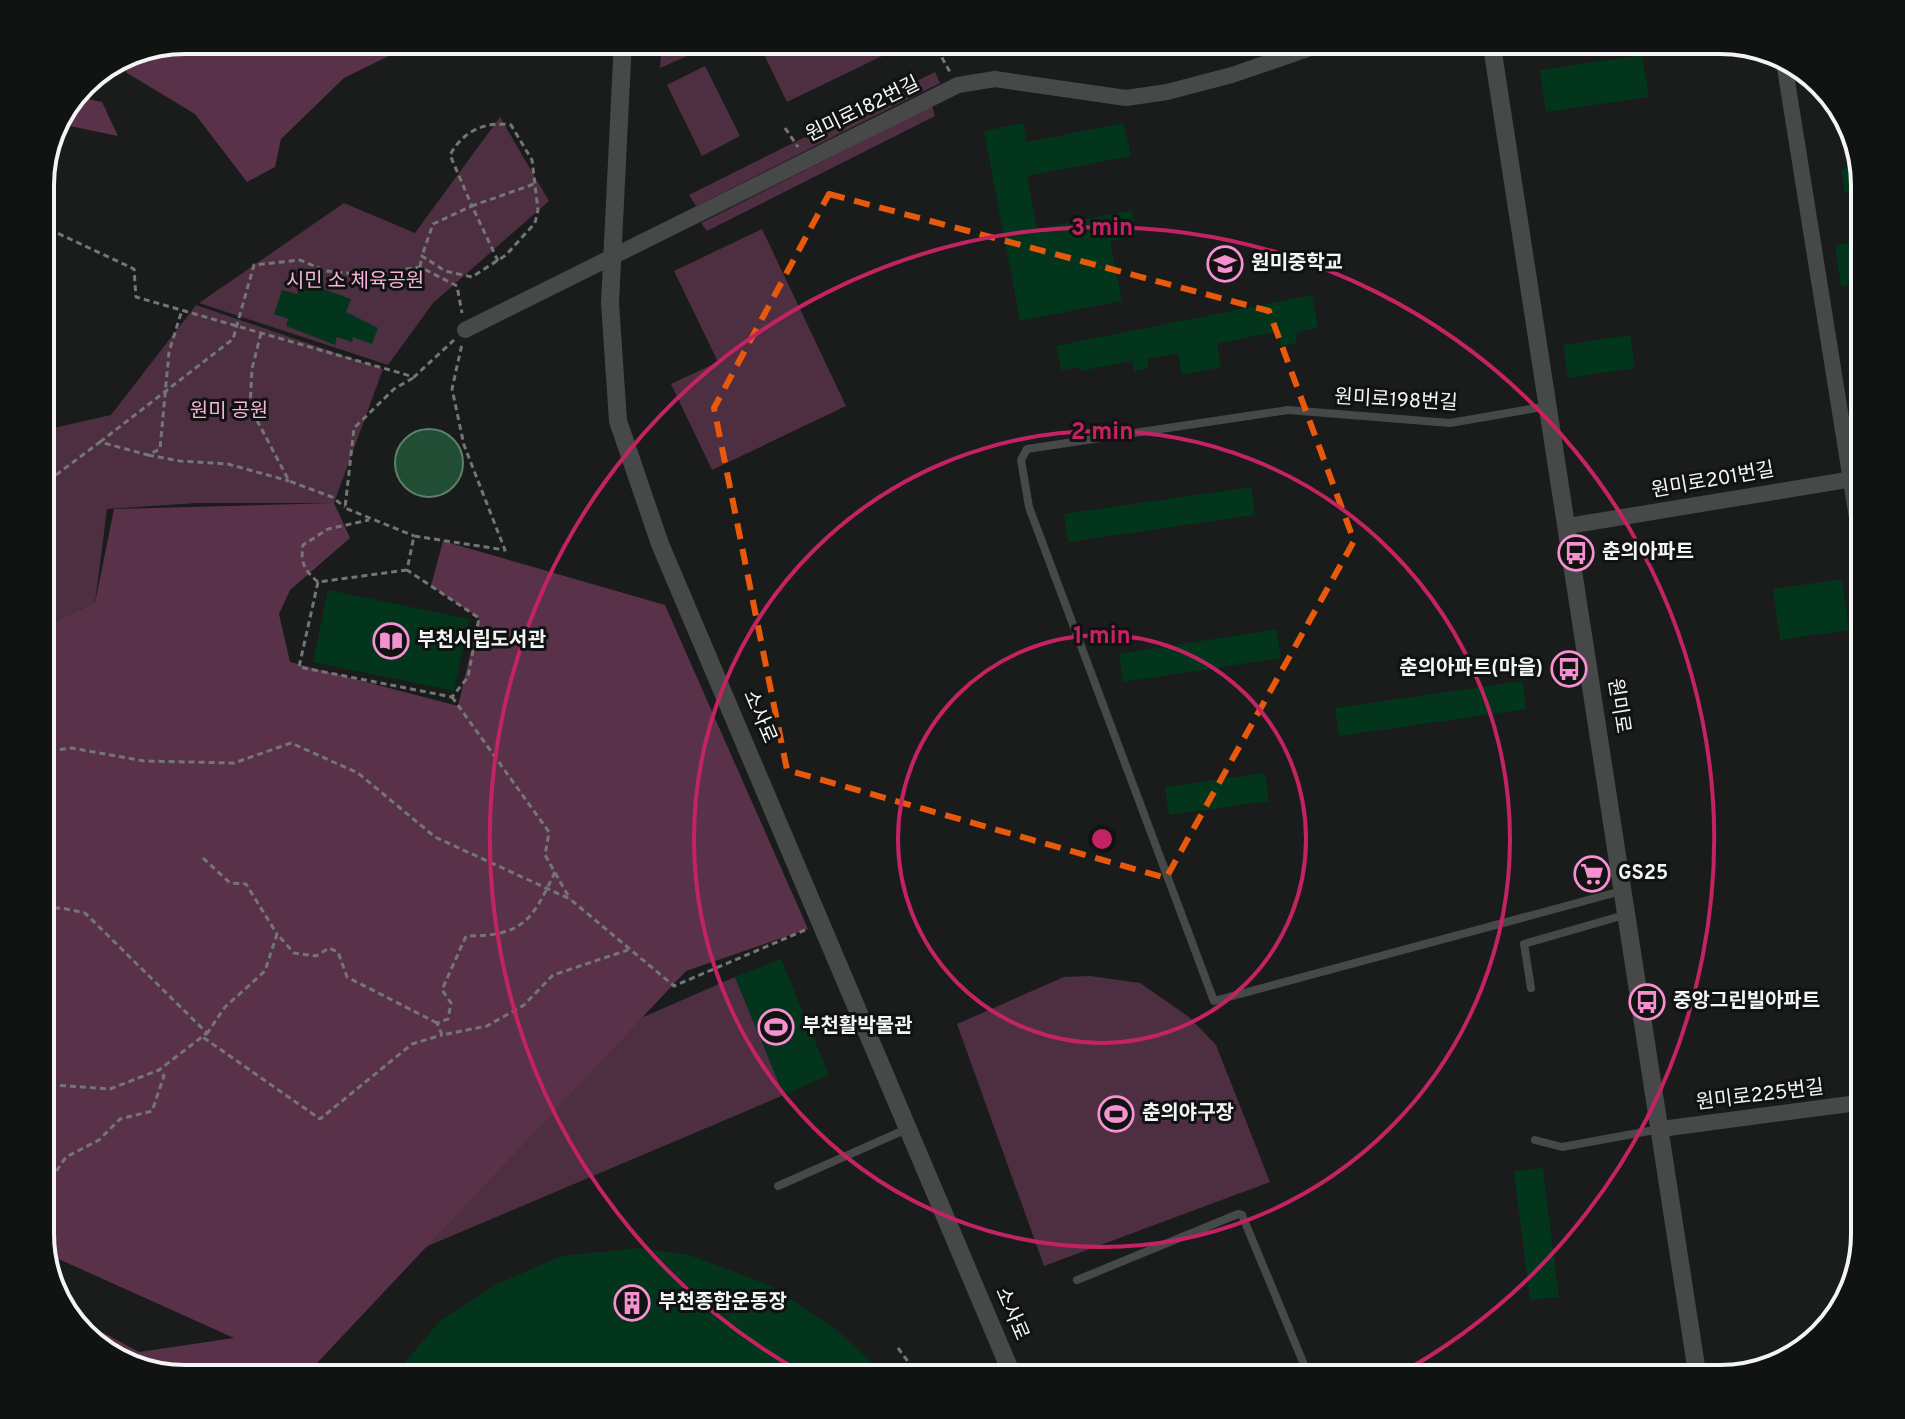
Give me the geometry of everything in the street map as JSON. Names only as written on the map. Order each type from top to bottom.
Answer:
[{"type":"street","name":"소사로","points":[[622,54],[610,303],[618,421],[660,544],[823,922],[1008,1365]]},
{"type":"street","name":"원미로182번길","points":[[465,330],[958,85],[995,79],[1126,98],[1167,92],[1232,75],[1293,54]]},
{"type":"street","name":"원미로","points":[[1493,54],[1625,890],[1696,1365]]},
{"type":"street","points":[[1786,73],[1851,439]]},
{"type":"street","name":"원미로201번길","points":[[1568,526],[1851,479]]},
{"type":"street","name":"원미로225번길","points":[[1661,1129],[1851,1104]]},
{"type":"lane","name":"원미로198번길","points":[[1549,406],[1450,423],[1288,410],[1027,449],[1021,460],[1029,507],[1214,1001],[1625,890]]},
{"type":"lane","points":[[1531,988],[1524,944],[1628,913]]},
{"type":"lane","points":[[778,1186],[909,1128]]},
{"type":"lane","points":[[1535,1140],[1562,1147],[1661,1129]]},
{"type":"lane","points":[[1077,1280],[1242,1215],[1304,1365]]},
{"type":"path","points":[[940,54],[958,85]]},
{"type":"path","points":[[422,256],[445,271],[472,277],[498,261],[535,223],[538,210],[532,160],[511,125],[493,122],[471,131],[450,155],[498,261]]},
{"type":"path","points":[[785,128],[807,160]]},
{"type":"path","points":[[420,267],[433,224],[534,184]]},
{"type":"path","points":[[54,231],[114,256],[134,269],[136,297],[414,377]]},
{"type":"path","points":[[54,476],[233,339],[239,327],[254,265],[300,260],[326,271],[368,275],[420,267],[457,286],[465,330],[452,389],[464,445],[505,550],[414,536],[345,508],[332,497],[228,464],[148,455],[100,442]]},
{"type":"path","points":[[148,455],[160,449],[169,352],[182,310]]},
{"type":"path","points":[[345,508],[354,428],[394,389],[414,377],[465,330]]},
{"type":"path","points":[[261,333],[252,369],[250,407],[289,481]]},
{"type":"path","points":[[384,524],[365,519],[313,535],[303,545],[301,558],[306,572],[318,582],[407,570],[479,618],[468,677],[452,697]]},
{"type":"path","points":[[407,570],[414,536]]},
{"type":"path","points":[[318,582],[299,667],[452,697],[549,832],[545,855],[570,899]]},
{"type":"path","points":[[54,750],[72,748],[144,761],[234,763],[291,743],[358,773],[435,837],[570,899],[674,986],[823,922]]},
{"type":"path","points":[[203,858],[230,883],[246,884],[253,890],[277,934],[294,953],[316,956],[329,948],[338,952],[347,977],[437,1023],[442,1035]]},
{"type":"path","points":[[437,1023],[448,1019],[451,1003],[442,990],[466,936],[495,936],[535,914],[555,872]]},
{"type":"path","points":[[54,908],[85,913],[207,1033]]},
{"type":"path","points":[[277,934],[265,971],[225,1007],[204,1038],[320,1119],[412,1044],[487,1026],[524,1005],[553,975],[628,950]]},
{"type":"path","points":[[54,1085],[110,1089],[159,1070],[207,1033]]},
{"type":"path","points":[[54,1174],[66,1157],[99,1140],[120,1119],[152,1111],[164,1076],[159,1070]]},
{"type":"path","points":[[898,1348],[911,1365]]},
{"type":"highlighted area","points":[[829,194],[1269,311],[1354,541],[1166,878],[787,770],[714,408]]},
{"type":"green space","points":[[661,54],[692,54],[660,68]]},
{"type":"green space","points":[[764,54],[886,54],[787,102]]},
{"type":"green space","points":[[705,66],[740,136],[702,156],[667,85]]},
{"type":"green space","points":[[935,72],[940,83],[696,206],[689,195]]},
{"type":"green space","points":[[932,106],[935,116],[707,231],[701,223]]},
{"type":"green space","name":"시민 소 체육공원","points":[[500,117],[549,201],[433,303],[388,365],[199,303],[344,203],[415,233]]},
{"type":"green space","points":[[762,229],[846,406],[712,470],[671,384],[718,362],[674,271]]},
{"type":"green space","name":"원미 공원","points":[[196,305],[383,369],[334,503],[197,503],[107,509],[95,603],[54,622],[54,428],[111,415]]},
{"type":"green space","name":"춘의야구장","points":[[1090,976],[1140,983],[1189,1017],[1216,1045],[1270,1182],[1044,1266],[957,1024],[1064,977]]},
{"type":"green space","points":[[735,977],[784,1095],[423,1248],[373,1135]]},
{"type":"shaded area","points":[[393,54],[344,78],[281,139],[275,167],[247,182],[195,114],[124,70],[143,61],[168,55]]},
{"type":"shaded area","points":[[87,99],[102,102],[118,136],[69,126]]},
{"type":"shaded area","points":[[429,429],[442,431],[453,439],[461,450],[461,476],[453,487],[442,495],[429,497],[416,495],[405,487],[397,476],[395,463],[397,450],[405,439],[416,431]]},
{"type":"shaded area","points":[[334,503],[350,538],[290,590],[279,614],[290,662],[458,706],[479,618],[431,586],[443,541],[665,605],[808,929],[686,971],[315,1365],[185,1365],[143,1358],[105,1338],[95,1328],[139,1352],[234,1338],[56,1258],[54,1242],[54,622],[95,603],[114,509]]},
{"type":"building","points":[[1642,55],[1649,97],[1546,112],[1540,70]]},
{"type":"building","points":[[1023,123],[1027,142],[1124,123],[1131,156],[1027,176],[1037,229],[1132,210],[1136,236],[1110,241],[1122,301],[1020,321],[984,131]]},
{"type":"building","points":[[1850,168],[1851,192],[1845,193],[1841,169]]},
{"type":"building","points":[[1851,242],[1851,284],[1841,286],[1835,245]]},
{"type":"building","points":[[302,281],[351,299],[346,312],[378,328],[372,344],[353,337],[352,342],[337,337],[335,345],[286,326],[288,319],[274,314],[282,290],[297,294]]},
{"type":"building","name":"원미중학교","points":[[1312,295],[1318,328],[1297,332],[1296,343],[1281,346],[1278,331],[1217,344],[1221,367],[1182,375],[1178,353],[1147,359],[1149,368],[1134,371],[1132,361],[1080,371],[1079,367],[1061,370],[1056,346]]},
{"type":"building","points":[[1630,335],[1635,368],[1568,378],[1563,345]]},
{"type":"building","points":[[1251,487],[1255,515],[1068,542],[1064,514]]},
{"type":"building","points":[[1842,579],[1849,630],[1780,640],[1773,589]]},
{"type":"building","name":"부천시립도서관","points":[[328,590],[469,619],[454,691],[313,662]]},
{"type":"building","points":[[1276,629],[1281,658],[1123,682],[1119,654]]},
{"type":"building","points":[[1523,681],[1526,709],[1339,736],[1335,708]]},
{"type":"building","points":[[1265,773],[1269,801],[1169,815],[1165,787]]},
{"type":"building","points":[[781,959],[829,1075],[784,1095],[735,977]]},
{"type":"building","points":[[1543,1168],[1559,1297],[1530,1300],[1514,1171]]},
{"type":"building","name":"부천종합운동장","points":[[640,1248],[689,1255],[769,1285],[837,1330],[874,1365],[403,1365],[440,1321],[497,1284],[562,1256]]},
{"type":"place","name":"원미중학교","points":[[1225,264]]},
{"type":"place","name":"춘의아파트","points":[[1576,553]]},
{"type":"place","name":"부천시립도서관","points":[[391,641]]},
{"type":"place","name":"춘의아파트(마을)","points":[[1569,669]]},
{"type":"place","name":"GS25","points":[[1592,874]]},
{"type":"place","name":"중앙그린빌아파트","points":[[1647,1002]]},
{"type":"place","name":"부천활박물관","points":[[776,1027]]},
{"type":"place","name":"춘의야구장","points":[[1116,1114]]},
{"type":"place","name":"부천종합운동장","points":[[632,1303]]}]
